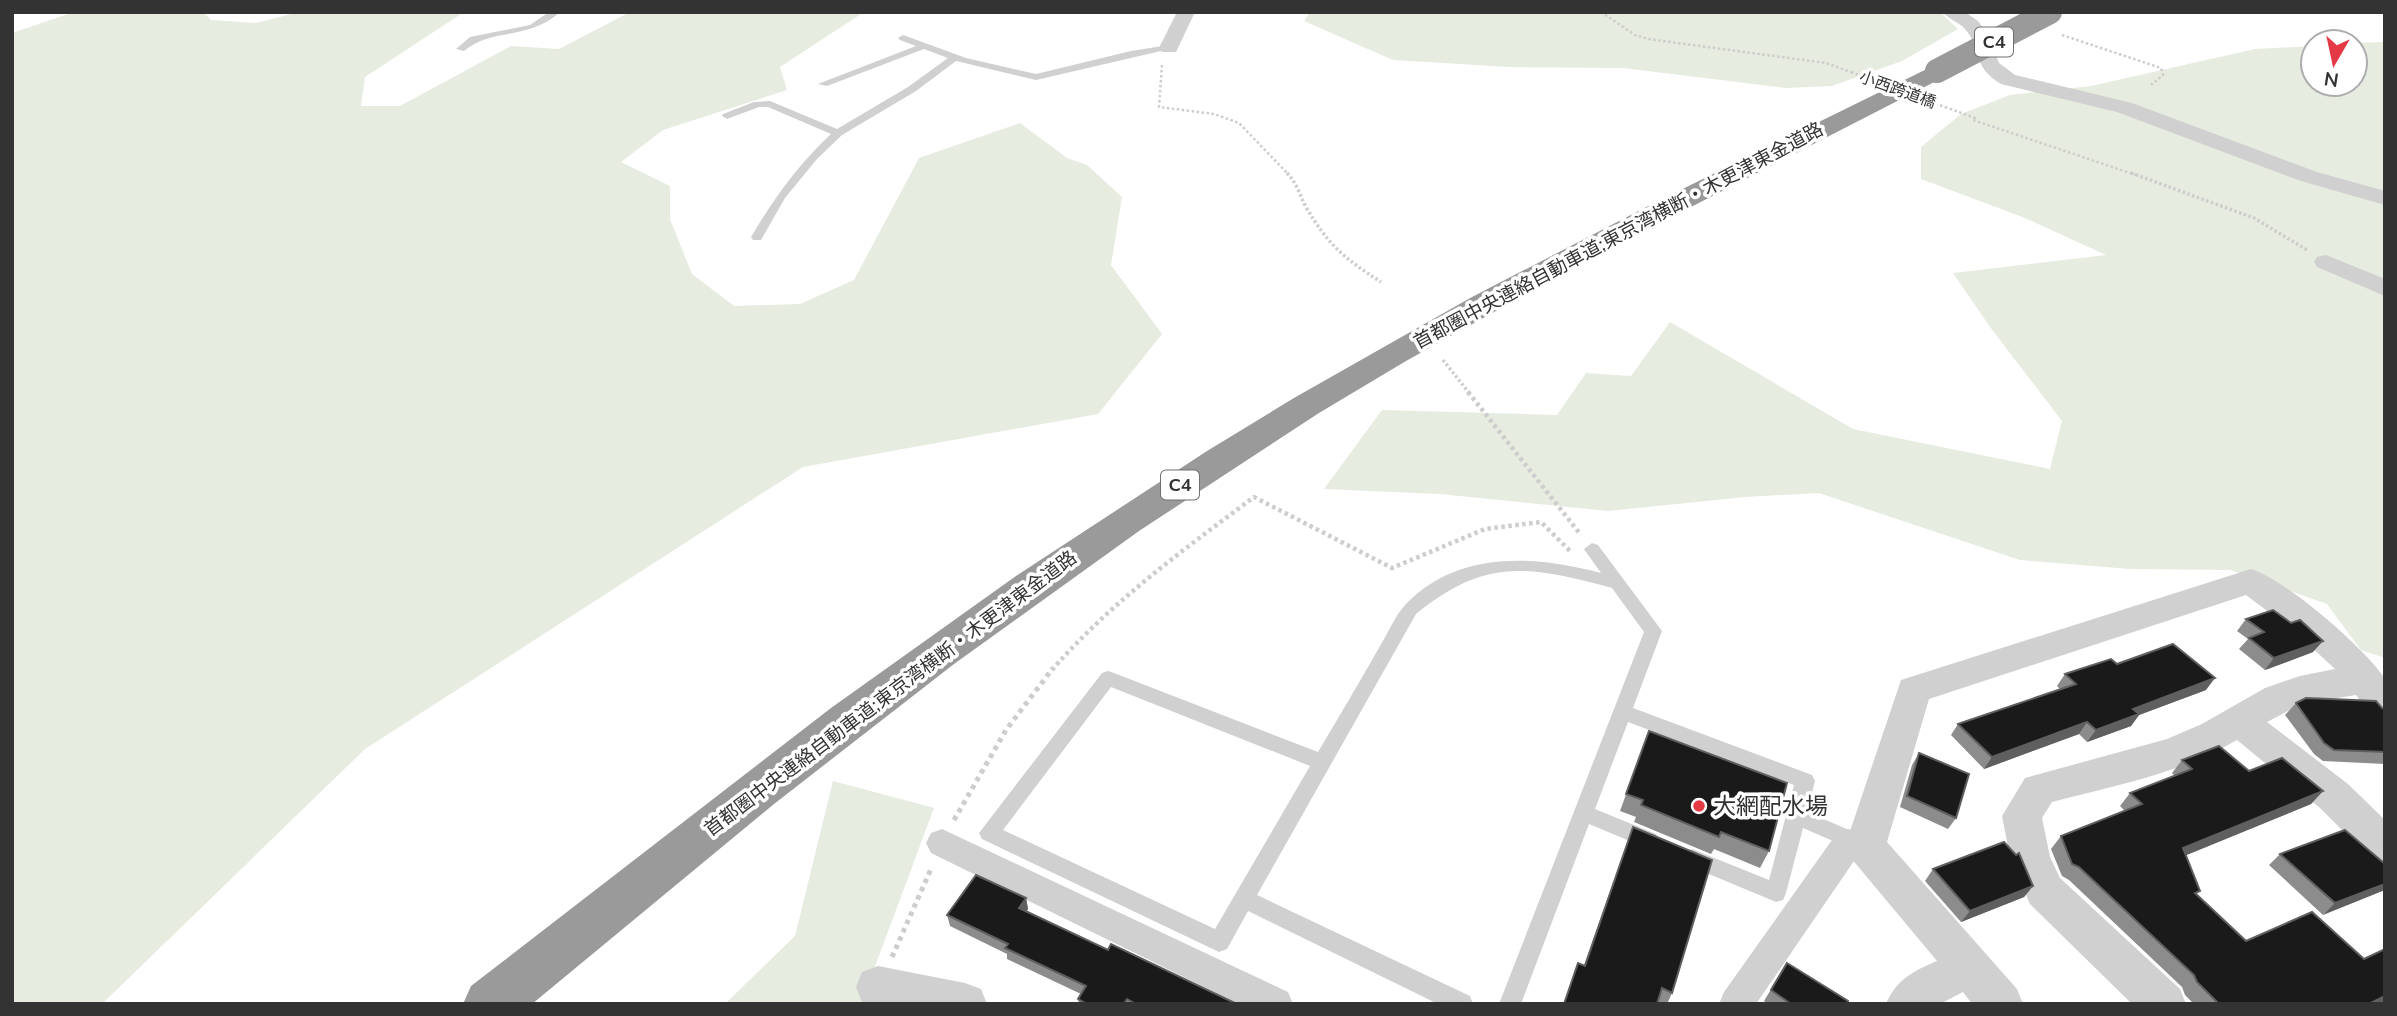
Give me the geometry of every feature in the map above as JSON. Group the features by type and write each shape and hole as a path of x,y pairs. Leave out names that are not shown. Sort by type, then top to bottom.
{"highway":[{"name":"首都圏中央連絡自動車道;東京湾横断・木更津東金道路","path":"490,1004 677,852 890,688 1059,566 1221,458 1409,344 1585,249 1941,89 2050,22"}],"street":[{"path":"1169,48 1186,12"},
{"path":"1952,12 1973,26 1991,66 2000,75 2158,117 2319,181 2385,198"},
{"path":"2326,262 2385,288"},
{"path":"1865,846 1914,690 2250,581 2323,634 2374,684"},
{"path":"2164,1004 2045,891 2030,857 2022,816 2039,789 2192,746 2219,734 2238,720 2280,697 2309,687 2374,684"},
{"path":"2238,720 2334,796 2385,847"},
{"path":"942,843 1276,1004"},
{"path":"1736,1004 1847,843 1865,846 2000,1004"},
{"path":"1908,1004 1924,988 1969,968"},
{"path":"878,987 965,1004"}],"lane":[{"path":"461,49 473,39 533,27 556,12"},
{"path":"903,38 955,57 1035,77 1131,54 1169,48"},
{"path":"823,83 923,46"},
{"path":"757,237 780,197 813,157 838,133 912,89 955,57"},
{"path":"727,116 758,104 770,104 838,133"},
{"path":"1510,1004 1653,631 1592,549"},
{"path":"1322,762 1108,678 989,833 1219,942 1410,610 1431,590 1459,574 1493,566 1530,564 1617,583"},
{"path":"1583,813 1776,893 1805,781 1622,712"},
{"path":"1797,817 1865,846"},
{"path":"1244,900 1462,1004"}],"path":[{"name":"小西跨道橋","path":"1601,12 1635,35 1648,39 1826,63 1850,72 1941,89 1975,118 1973,120 2093,159 2254,218 2326,262"},
{"path":"2050,22 2161,68 2163,75 2151,85"},
{"path":"1169,48 1160,71 1159,107 1214,114 1239,123 1294,180 1305,205 1321,230 1345,258 1381,282"},
{"path":"878,987 942,843 973,781 1014,717 1070,648 1169,560 1254,497 1392,568 1485,530 1541,522 1573,553 1592,549 1443,360"}],"shaded area":[{"path":"74,12 203,12 211,20 256,23 299,12 464,12 365,77 361,106 400,106 511,46 559,49 630,12 864,12 780,67 787,90 663,130 621,162 670,186 670,219 692,274 734,306 800,304 854,280 919,158 1020,123 1067,158 1087,165 1122,197 1111,265 1162,334 1098,414 803,467 365,749 102,1004 12,1004 12,33"},
{"path":"1310,12 1940,12 1958,29 1902,61 1832,86 1786,88 1623,68 1509,67 1393,60 1304,21"},
{"path":"2385,42 2385,658 2361,650 2327,604 2231,570 2130,569 2020,560 1819,493 1745,497 1608,511 1440,494 1324,489 1382,410 1557,415 1586,373 1631,376 1670,322 1853,429 2050,469 2062,421 1990,327 1953,273 2106,255 2025,218 1921,179 1921,147 1961,114 2010,95 2091,86 2255,49 2299,47 2299,98 2369,98 2369,43"},
{"path":"833,781 934,808 861,1004 725,1004 795,936"}],"building":[{"path":"2273,610 2291,623 2300,620 2323,641 2274,658 2249,638 2264,632 2246,619"},
{"path":"2173,644 2215,678 2133,709 2139,714 2096,730 2087,722 1992,757 1958,724 2076,684 2065,674 2111,659 2117,664"},
{"path":"2306,698 2376,701 2385,709 2385,752 2334,750 2324,743 2296,703"},
{"name":"大網配水場","path":"1649,731 1787,783 1769,851 1721,832 1719,837 1641,805 1643,800 1626,794"},
{"path":"2219,746 2249,771 2282,758 2323,791 2183,848 2200,891 2195,893 2246,941 2312,912 2364,959 2385,949 2385,996 2369,1004 2219,1004 2197,982 2194,975 2079,867 2072,864 2061,836 2142,804 2130,793 2192,769 2182,760"},
{"path":"1919,753 1969,774 1956,818 1907,796"},
{"path":"1633,827 1712,860 1672,993 1662,988 1657,1004 1564,1004 1578,963 1585,966"},
{"path":"2345,830 2385,864 2385,884 2335,903 2280,854"},
{"path":"2004,842 2016,855 2019,853 2033,886 1970,911 1933,869"},
{"path":"976,875 1026,898 1019,908 1108,950 1111,944 1237,1004 1136,1004 1127,999 1124,1004 1087,1004 1078,999 1086,986 1005,948 1008,944 947,915"},
{"path":"1787,963 1848,1001 1847,1004 1791,1004 1771,990"}],"place":[{"name":"大網配水場","path":"1699,806"}]}
